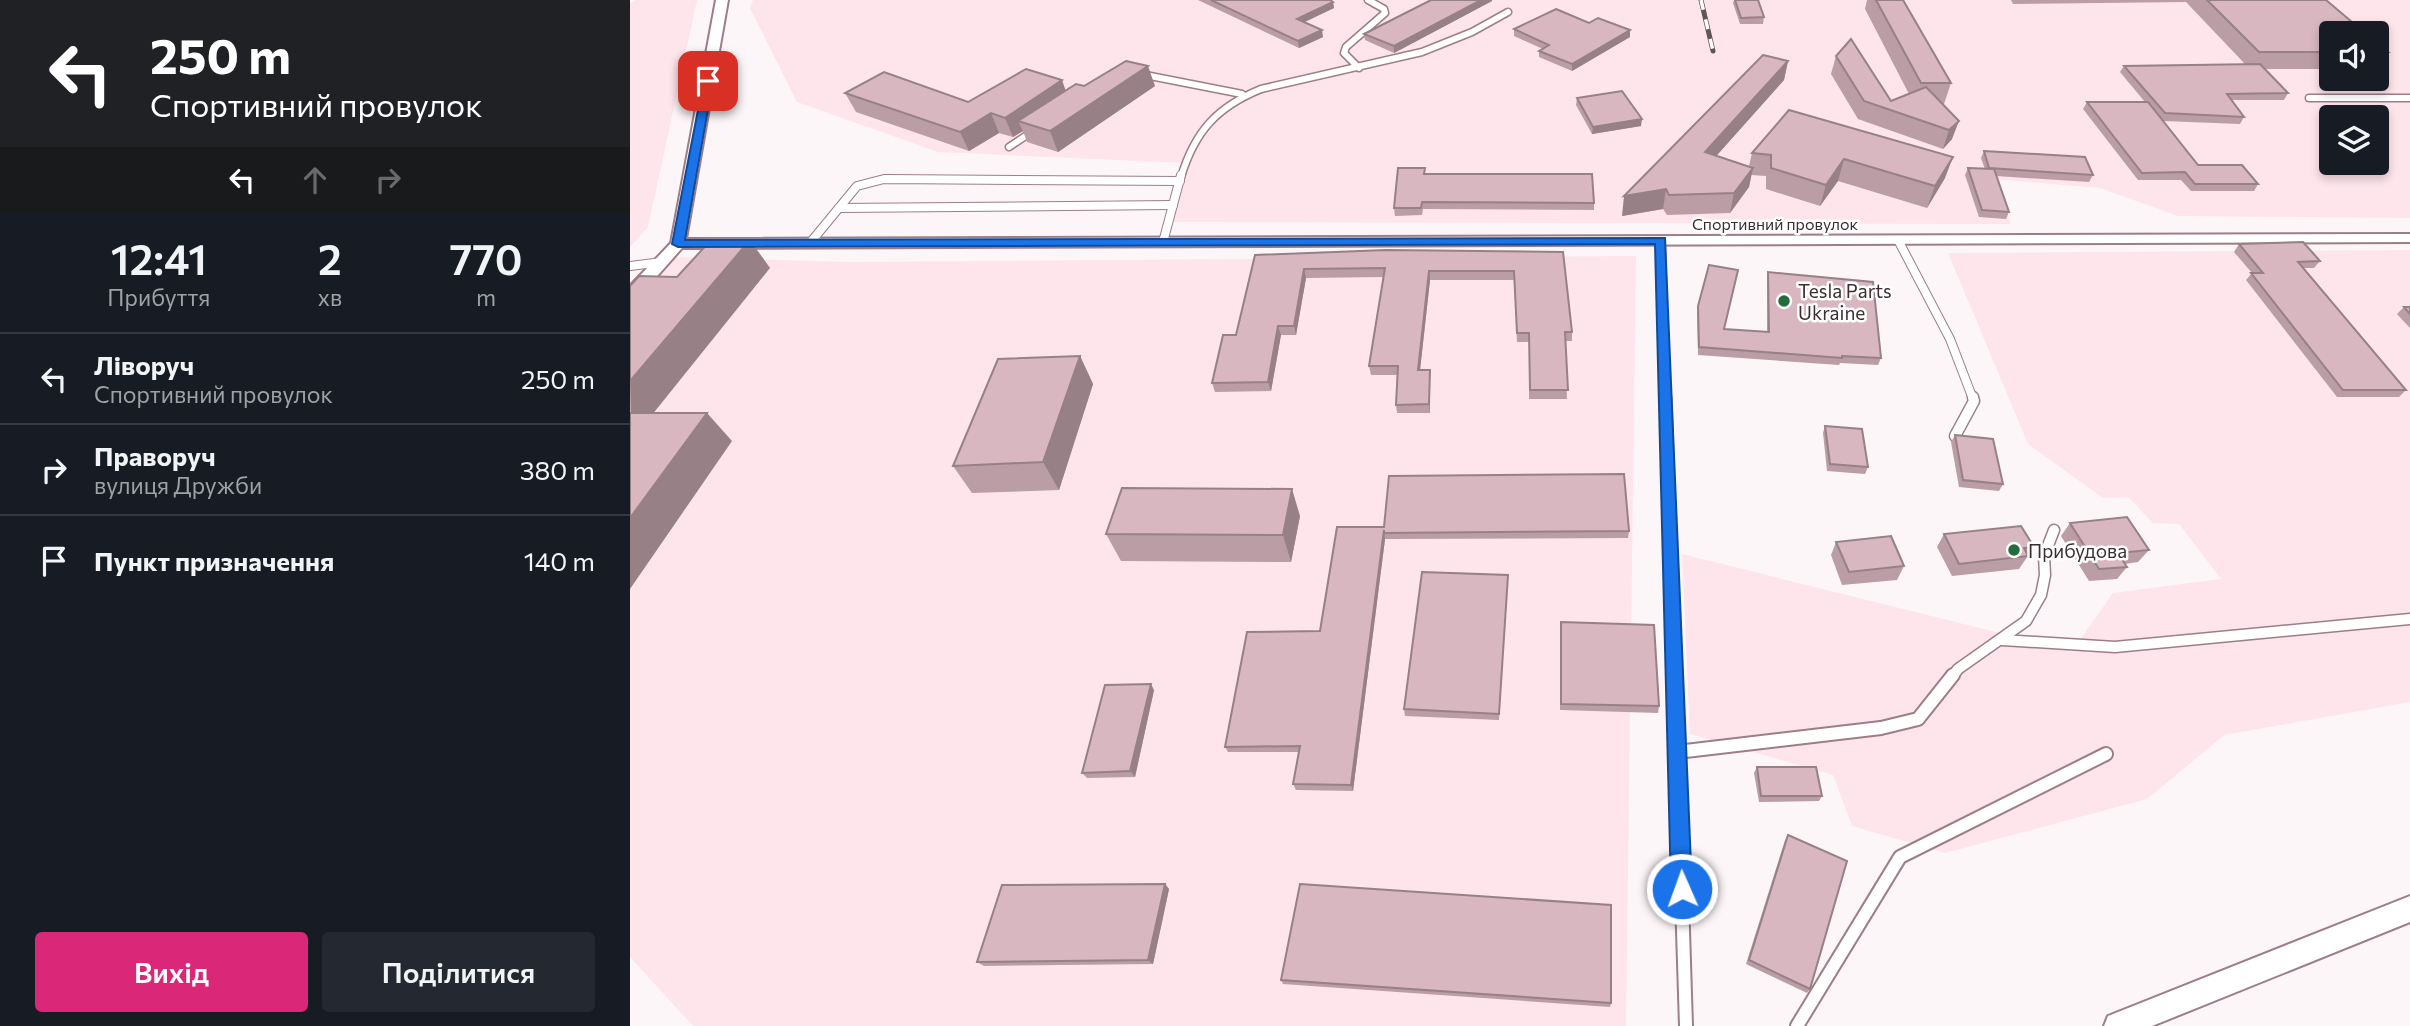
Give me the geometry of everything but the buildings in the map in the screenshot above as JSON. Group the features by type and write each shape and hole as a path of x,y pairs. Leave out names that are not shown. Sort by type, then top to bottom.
{"street":[{"path":"630,296 678,244 722,0"},
{"name":"Спортивний провулок","path":"678,244 2410,238"},
{"path":"2118,1026 2410,909"}],"lane":[{"path":"1359,68 1344,53 1346,47 1385,13 1384,9 1368,0"},
{"path":"1163,242 1189,151 1199,132 1229,102 1242,94 1359,68 1450,42 1508,12"},
{"path":"1137,74 1242,94"},
{"path":"2309,98 2410,98"},
{"path":"1009,147 1044,124"},
{"path":"810,243 857,186 884,179 1180,181"},
{"path":"839,208 1173,205"},
{"path":"1898,240 1962,362 1974,401 1955,436"},
{"path":"1661,241 1686,1026"},
{"path":"630,266 662,261"},
{"path":"1677,752 1881,728 1918,719 1958,670 2026,621 2041,595 2044,556 2054,530"},
{"path":"2002,640 2116,647 2410,620"},
{"path":"1797,1026 1900,857 2106,754"}],"shaded area":[{"path":"636,0 697,0 648,227 630,247 630,3"},
{"path":"753,0 2410,0 2410,218 2178,216 2100,188 1994,179 2011,224 1172,222 1187,163 938,152 797,102 750,8"},
{"path":"2410,250 2410,702 2224,735 2147,799 1945,853 1852,826 1833,775 1690,734 1682,554 2072,651 2113,593 2221,579 2179,524 2153,523 2128,497 2103,498 2028,444 1948,253"},
{"path":"1636,256 1626,1026 693,1026 630,957 630,304 671,257 851,262"}],"railway":[{"path":"1701,0 1713,51"}],"place":[{"name":"Tesla Parts Ukraine","path":"1784,301"},
{"name":"Прибудова","path":"2014,550"}],"route":[{"path":"708,81 678,244 1661,241 1682,889"}]}
